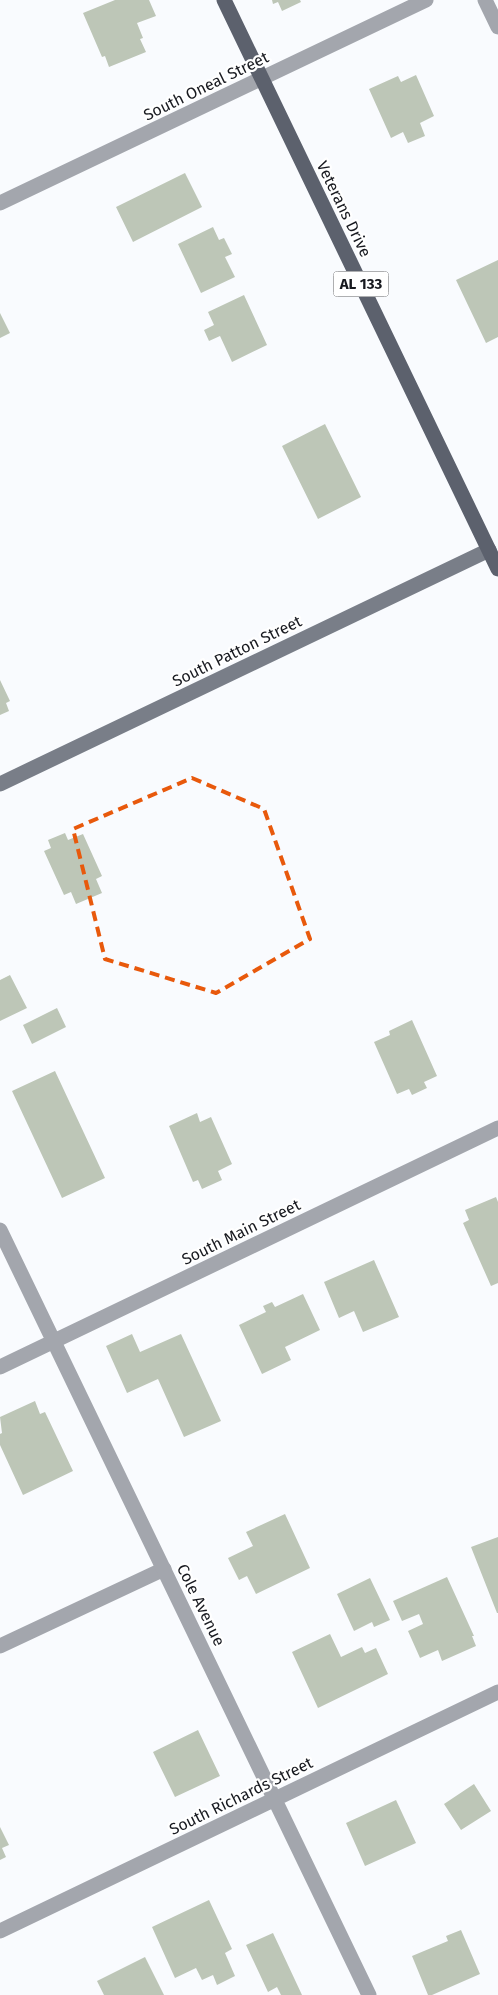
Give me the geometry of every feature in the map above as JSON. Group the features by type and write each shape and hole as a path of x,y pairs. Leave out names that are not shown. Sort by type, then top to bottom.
{"main road":[{"name":"Veterans Drive","path":"224,0 493,548 498,569"}],"street":[{"name":"South Oneal Street","path":"0,203 426,0"},
{"path":"485,0 498,27"},
{"name":"South Patton Street","path":"0,784 493,548"},
{"name":"South Main Street","path":"0,1367 498,1128"},
{"name":"Cole Avenue","path":"0,1230 369,1995"},
{"path":"0,1646 164,1569"},
{"name":"South Richards Street","path":"0,1931 498,1692"}],"highlighted area":[{"path":"192,778 264,809 310,939 216,993 105,959 73,829"}],"building":[{"path":"115,0 149,0 156,16 137,23 143,38 140,39 146,52 109,67 105,56 102,57 83,13"},
{"path":"272,0 300,0 301,2 282,11 278,2 273,4"},
{"path":"416,75 434,116 420,123 425,136 408,143 403,132 391,138 369,89 398,76 401,82"},
{"path":"185,173 202,207 133,242 116,207"},
{"path":"213,227 219,240 224,238 232,254 225,257 235,277 201,293 178,244"},
{"path":"498,260 498,337 486,343 456,280"},
{"path":"244,295 267,345 232,362 220,336 209,341 204,330 214,325 208,312"},
{"path":"0,313 10,333 0,338"},
{"path":"325,424 361,497 318,519 282,446"},
{"path":"0,680 10,701 6,703 9,711 0,715"},
{"path":"65,833 68,840 83,834 102,876 96,879 102,893 76,904 71,892 64,895 44,851 51,848 48,840"},
{"path":"10,975 27,1008 0,1021 0,980"},
{"path":"57,1008 66,1027 32,1044 23,1025"},
{"path":"412,1020 437,1076 424,1082 427,1088 412,1095 409,1089 397,1094 374,1042 390,1035 389,1031"},
{"path":"55,1071 105,1178 62,1198 12,1091"},
{"path":"197,1113 200,1122 211,1117 232,1164 218,1171 222,1180 202,1189 198,1180 193,1182 169,1126"},
{"path":"496,1197 498,1202 498,1283 491,1286 463,1223 469,1220 465,1210"},
{"path":"374,1260 399,1317 363,1332 354,1311 339,1318 324,1282"},
{"path":"303,1294 320,1330 285,1347 291,1360 262,1374 239,1325 266,1312 263,1306 272,1302 275,1307"},
{"path":"132,1334 140,1352 181,1334 221,1421 184,1437 158,1379 127,1393 106,1346"},
{"path":"35,1401 40,1414 45,1412 73,1471 23,1495 0,1445 0,1434 2,1433 0,1417"},
{"path":"285,1514 310,1568 256,1594 247,1576 239,1580 228,1558 253,1546 246,1532"},
{"path":"498,1537 498,1613 497,1613 471,1547"},
{"path":"447,1577 474,1636 472,1636 476,1646 442,1661 438,1650 420,1658 408,1631 423,1624 419,1614 402,1621 393,1601"},
{"path":"370,1578 390,1620 374,1627 372,1622 354,1631 337,1594"},
{"path":"330,1634 341,1657 362,1647 365,1653 376,1648 388,1674 318,1708 292,1652"},
{"path":"198,1730 220,1776 175,1797 153,1752"},
{"path":"474,1784 491,1811 461,1830 444,1804"},
{"path":"396,1800 416,1843 365,1866 346,1823"},
{"path":"0,1827 9,1845 2,1848 6,1857 0,1860"},
{"path":"209,1900 232,1949 225,1953 235,1976 217,1985 213,1975 202,1980 196,1968 175,1978 152,1927"},
{"path":"461,1930 480,1974 428,1995 412,1956 448,1941 446,1936"},
{"path":"273,1933 302,1995 281,1995 277,1987 268,1992 246,1945"},
{"path":"145,1957 164,1995 104,1995 97,1981"}]}
